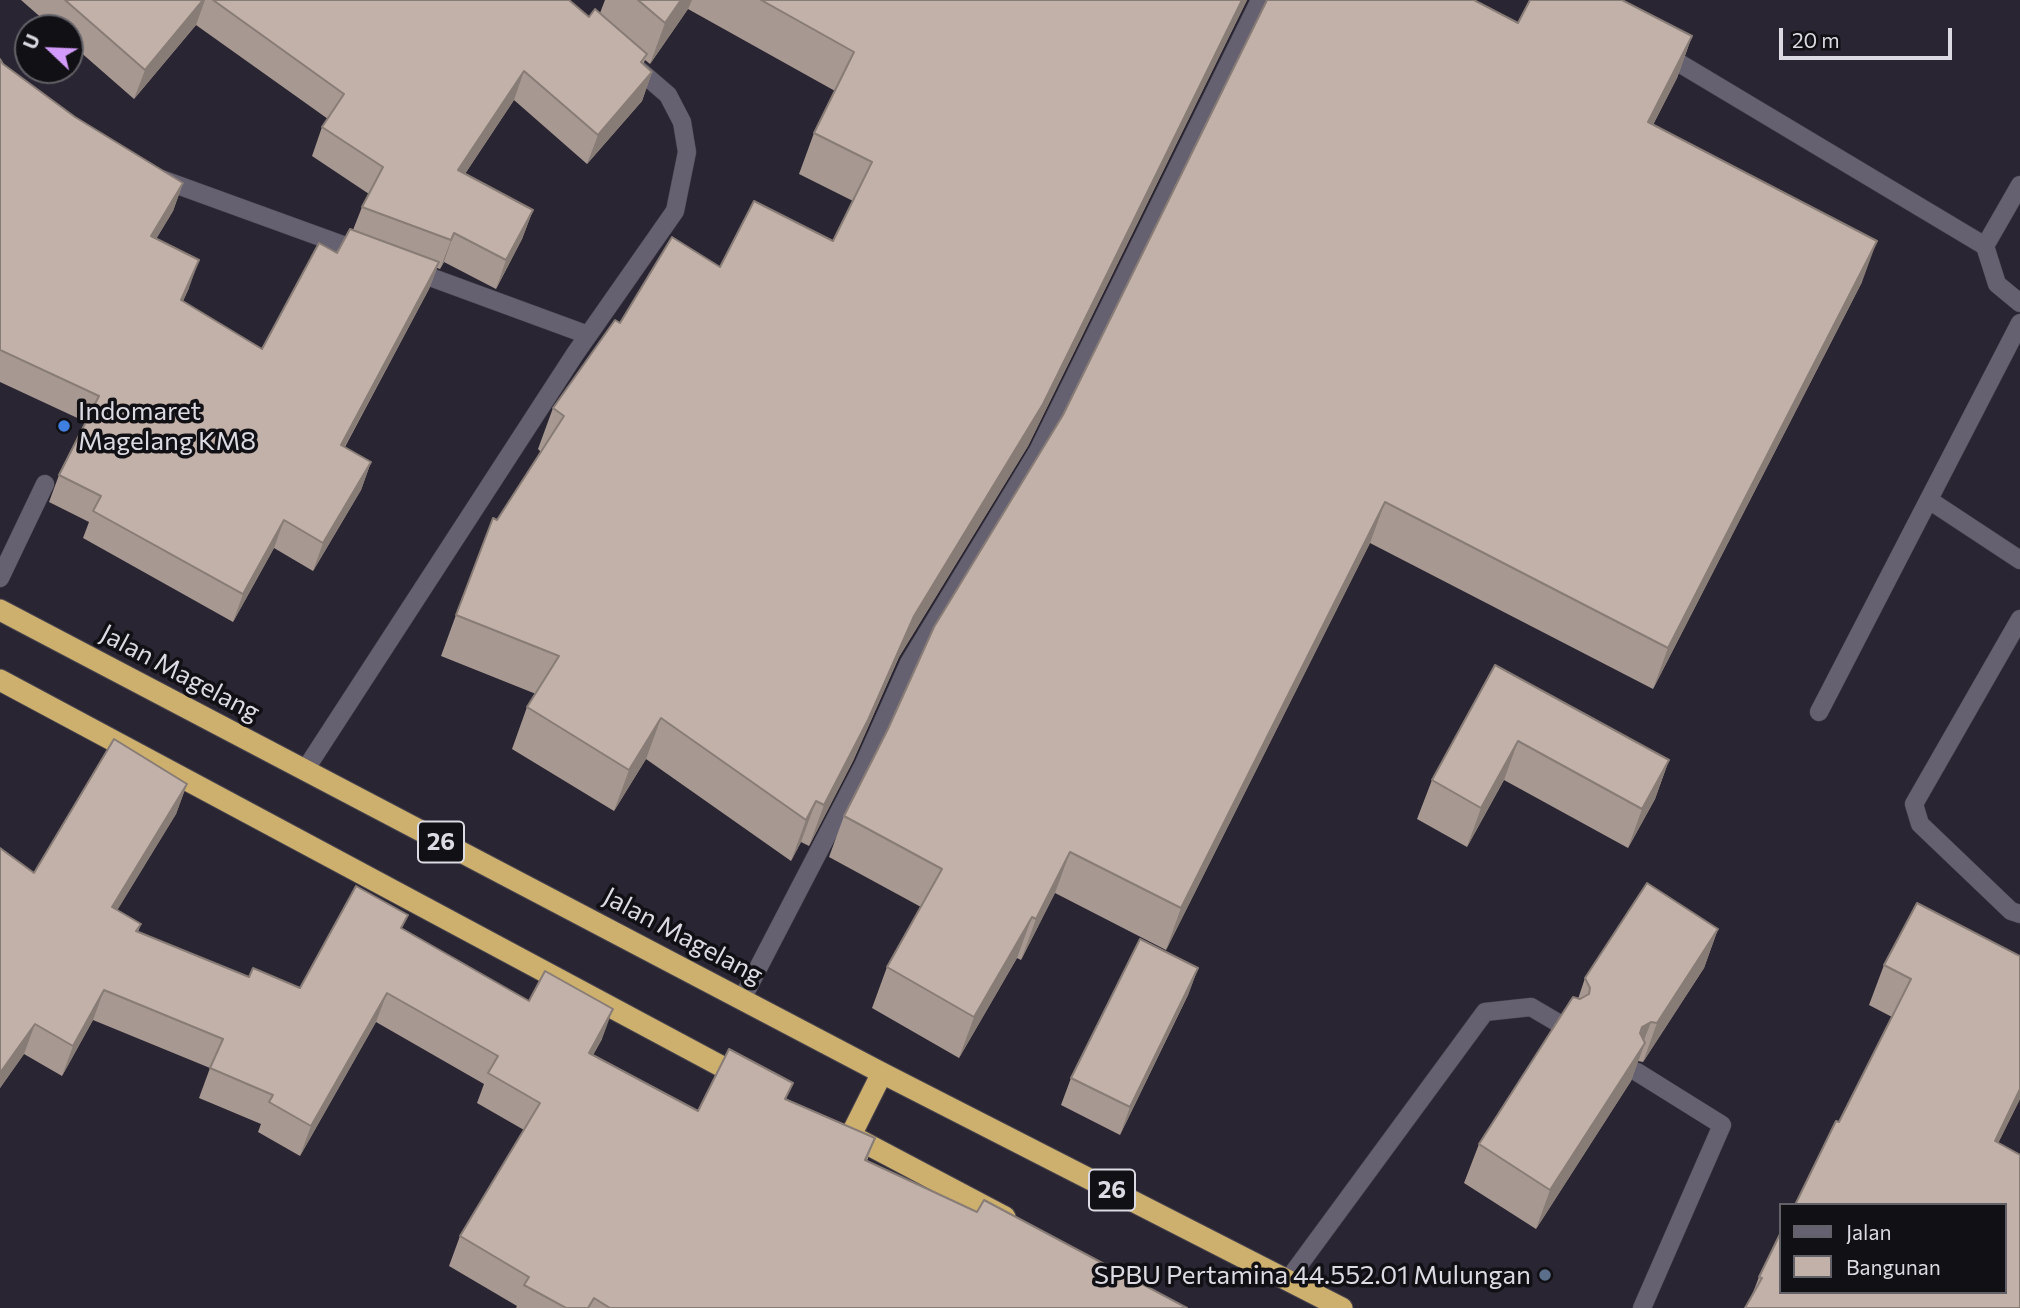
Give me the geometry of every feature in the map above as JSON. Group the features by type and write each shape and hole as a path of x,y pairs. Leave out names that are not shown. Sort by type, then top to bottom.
{"highway":[{"name":"Jalan Magelang","path":"0,610 883,1073 1342,1308"},
{"name":"26","path":"0,680 765,1089"},
{"path":"851,1135 883,1073"},
{"path":"826,1122 1019,1225"}],"street":[{"path":"742,999 863,766 909,663 1038,451 1260,0"},
{"path":"1645,42 1985,246 1997,284 2020,303"},
{"path":"305,770 588,335 675,211 687,152 682,122 668,95 616,51"},
{"path":"145,173 588,335"},
{"path":"1985,246 2020,185"},
{"path":"1819,712 2020,323"},
{"path":"0,578 45,484"},
{"path":"1929,500 2020,560"},
{"path":"2020,619 1914,804 1920,824 2011,911 2020,914"},
{"path":"1288,1280 1485,1012 1531,1007 1565,1027"},
{"path":"1637,1072 1722,1125 1642,1308"}],"building":[{"path":"65,0 203,0 145,70"},
{"path":"213,0 569,0 589,17 595,9 647,54 641,62 652,72 598,135 524,71 458,170 533,210 506,260 454,233 451,240 362,207 383,167 322,127 344,94"},
{"path":"638,0 681,0 665,23"},
{"path":"761,0 1242,0 1043,404 914,616 868,720 824,805 816,801 806,820 661,718 629,770 527,707 559,656 456,615 493,518 497,520 564,416 553,408 615,320 620,323 672,237 720,267 754,201 833,241 872,162 814,133 854,52"},
{"path":"1267,0 1474,0 1518,23 1530,0 1622,0 1692,36 1648,122 1877,241 1668,648 1385,502 1181,908 1070,852 1036,919 1032,917 974,1017 887,967 942,869 844,816 888,729 934,627 1063,415"},
{"path":"0,59 14,72 14,84 30,84 75,117 183,183 151,236 199,260 181,300 262,349 319,243 337,253 350,229 439,262 341,445 371,462 323,543 284,520 243,594 93,511 101,496 59,475 99,396 0,350"},
{"path":"1495,665 1669,760 1642,809 1518,741 1481,808 1432,780"},
{"path":"114,739 187,784 112,907 141,924 136,931 249,977 253,968 300,988 356,886 408,915 401,928 529,1001 545,971 613,1009 589,1053 698,1111 729,1049 793,1083 785,1099 875,1138 865,1160 977,1212 984,1200 1187,1308 610,1308 594,1298 588,1308 566,1308 524,1285 529,1277 460,1236 540,1103 488,1073 498,1056 387,993 311,1126 269,1102 273,1095 210,1068 223,1039 104,990 73,1046 35,1024 0,1073 0,848 34,873"},
{"path":"1647,883 1718,929 1657,1023 1651,1022 1642,1027 1640,1033 1645,1043 1550,1190 1479,1144 1573,997 1580,999 1589,994 1590,988 1585,978"},
{"path":"1917,903 2020,956 2020,1089 1995,1141 2020,1155 2020,1308 1745,1308 1762,1278 1759,1277 1778,1238 1778,1294 2006,1294 2006,1203 1796,1203 1911,979 1884,965"},
{"path":"1140,939 1198,968 1130,1107 1071,1078"}],"place":[{"name":"Indomaret Magelang KM8","path":"64,426"},
{"name":"SPBU Pertamina 44.552.01 Mulungan","path":"1545,1275"}]}
